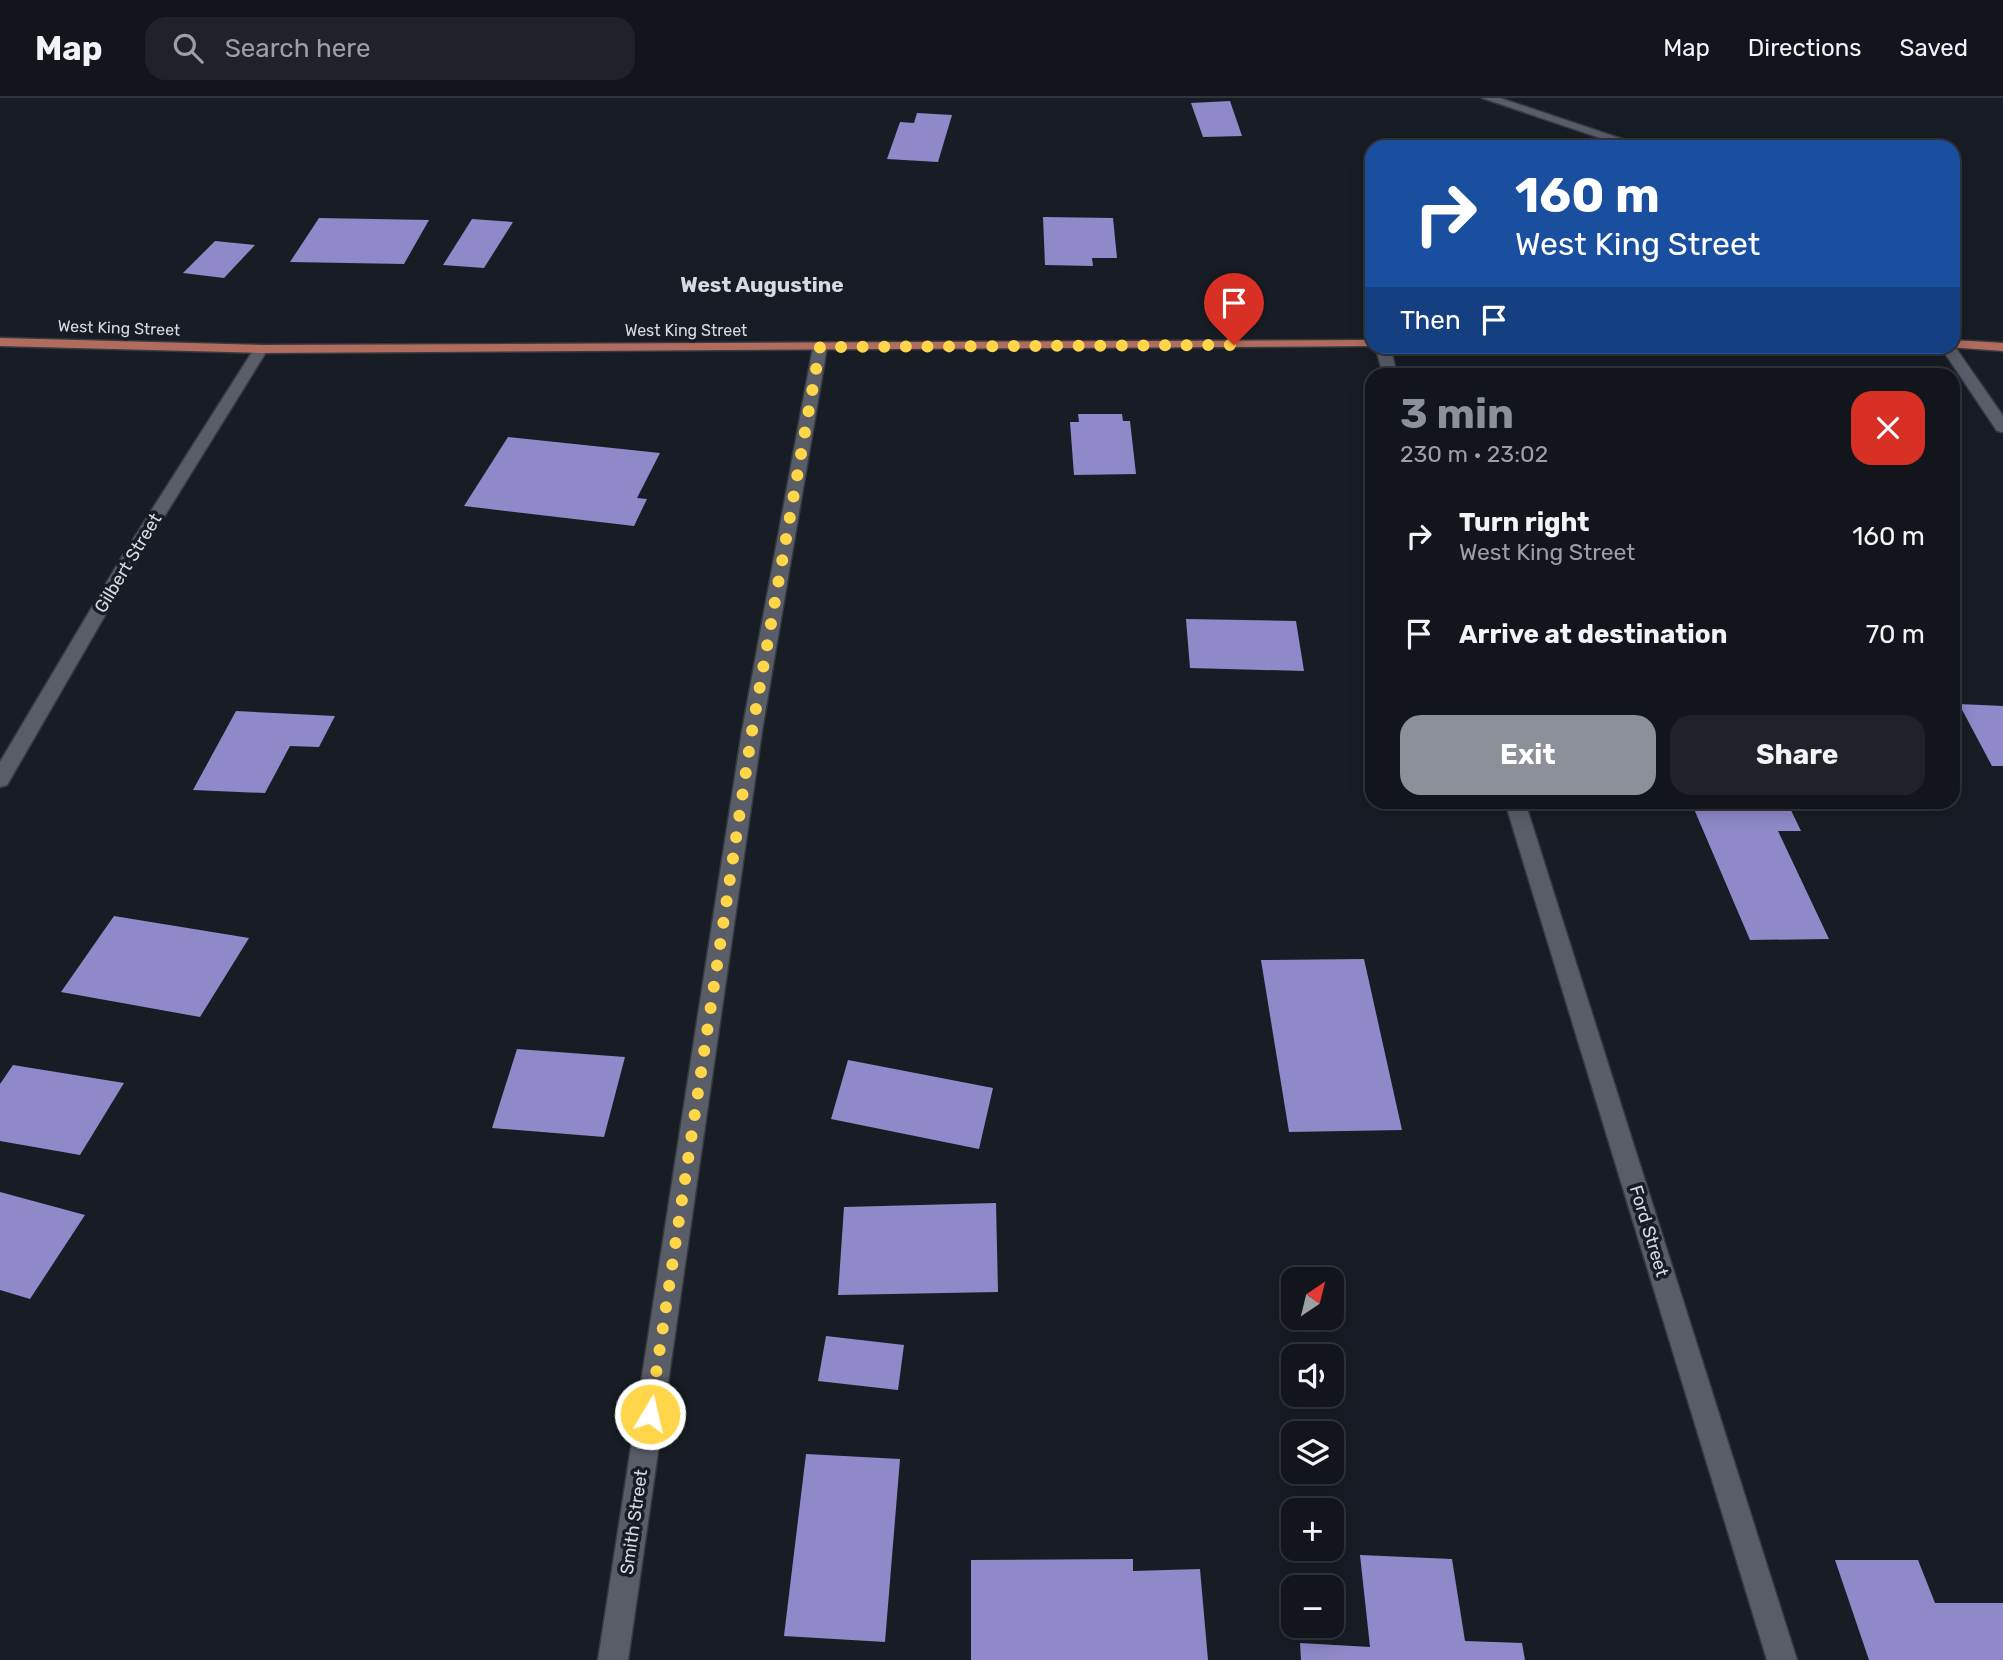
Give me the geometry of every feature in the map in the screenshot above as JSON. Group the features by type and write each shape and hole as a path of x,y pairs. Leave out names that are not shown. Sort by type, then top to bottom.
{"main road":[{"name":"West King Street","path":"0,342 261,349 1365,344"},
{"path":"1960,344 2003,347"}],"street":[{"path":"1488,98 1618,140"},
{"name":"Smith Street","path":"613,1660 752,731 820,347"},
{"name":"Gilbert Street","path":"0,779 126,564 261,349"},
{"path":"1953,354 2003,427"},
{"name":"Ford Street","path":"1517,809 1782,1660"}],"building":[{"path":"1230,101 1242,136 1203,137 1191,103"},
{"path":"917,113 952,115 938,162 887,159 900,122 914,123"},
{"path":"1043,217 1113,218 1117,258 1092,258 1093,266 1045,265"},
{"path":"319,218 429,220 404,264 290,262"},
{"path":"472,219 513,222 484,268 443,265"},
{"path":"215,241 255,245 224,278 183,273"},
{"path":"1078,414 1122,414 1123,421 1130,421 1136,474 1074,475 1070,422 1079,422"},
{"path":"508,437 660,453 637,498 647,499 634,526 464,506"},
{"path":"1186,619 1296,621 1304,671 1190,668"},
{"path":"1960,704 2003,706 2003,766 1992,766"},
{"path":"236,711 335,716 319,747 290,746 265,793 193,790"},
{"path":"1694,809 1790,809 1801,831 1778,831 1829,939 1750,940"},
{"path":"114,916 249,938 200,1017 61,992"},
{"path":"1364,959 1402,1130 1289,1132 1261,960"},
{"path":"517,1049 625,1057 604,1137 492,1128"},
{"path":"848,1060 993,1088 979,1149 831,1119"},
{"path":"13,1065 124,1083 80,1155 0,1141 0,1084"},
{"path":"0,1192 85,1215 30,1299 0,1290"},
{"path":"996,1203 998,1292 838,1295 844,1207"},
{"path":"826,1336 904,1345 898,1390 818,1381"},
{"path":"806,1454 900,1459 885,1642 784,1636"},
{"path":"1360,1555 1452,1559 1465,1641 1522,1643 1525,1660 1301,1660 1300,1643 1370,1647"},
{"path":"1133,1559 1133,1571 1200,1569 1208,1660 971,1660 971,1560"},
{"path":"1835,1560 1918,1560 1935,1603 2003,1603 2003,1660 1869,1660"}],"district":[{"name":"West Augustine","path":"762,284"}],"route":[{"path":"650,1414 752,731 820,347 1234,345"}]}
